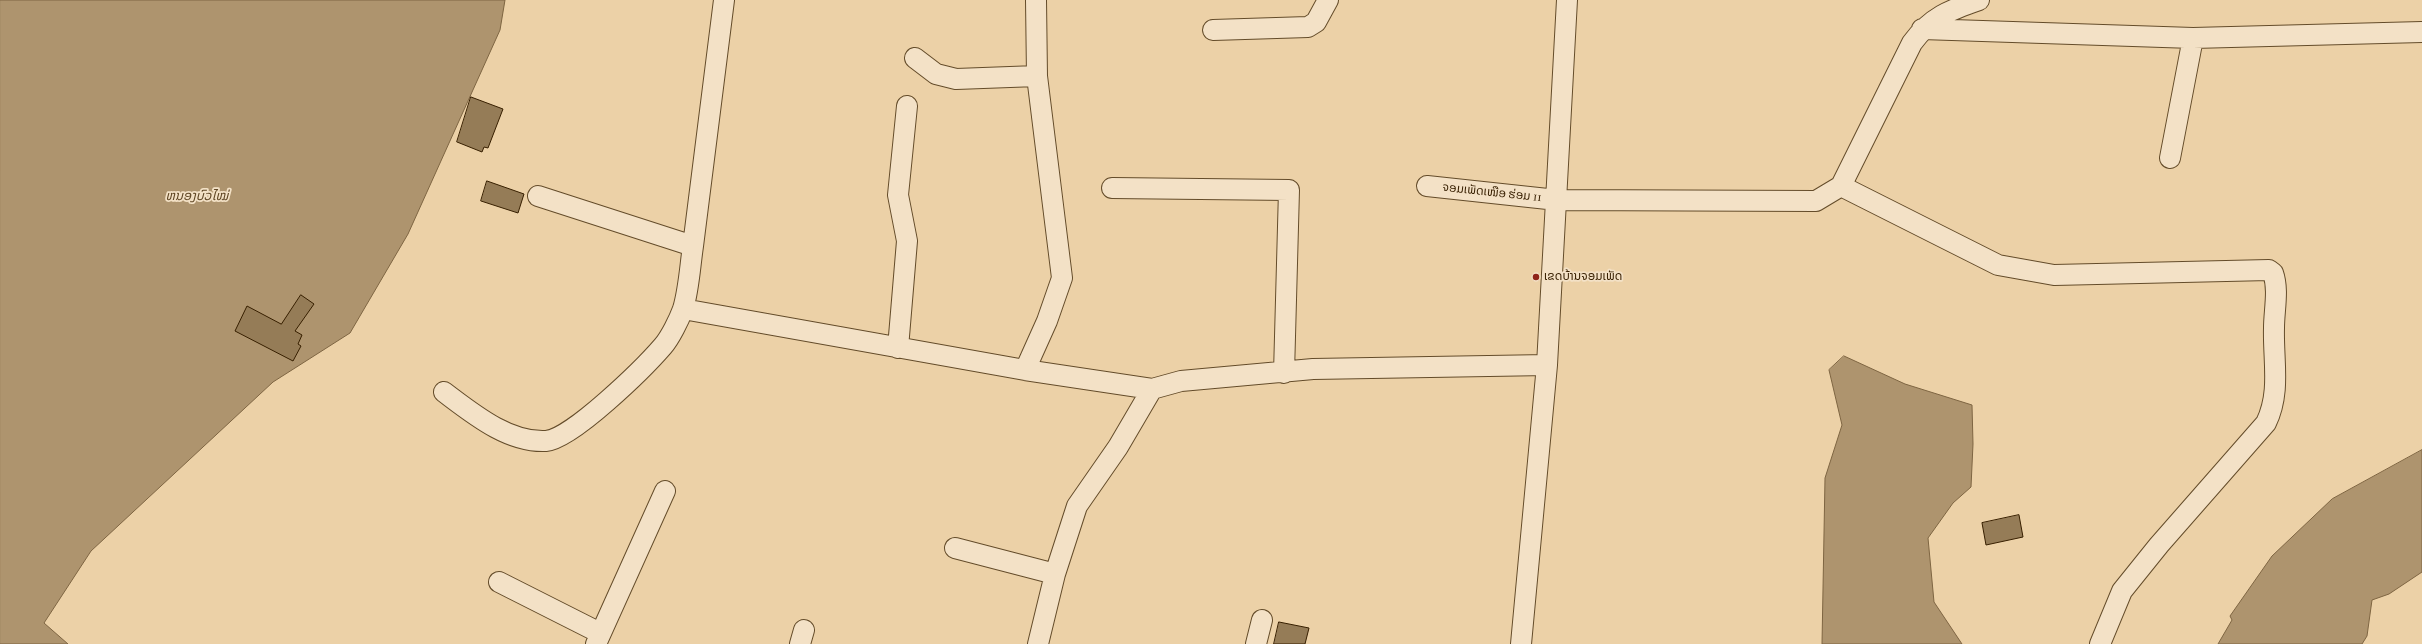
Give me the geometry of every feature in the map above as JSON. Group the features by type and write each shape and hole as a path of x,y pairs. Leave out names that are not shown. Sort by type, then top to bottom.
{"street":[{"path":"444,392 471,412 508,433 528,439 547,441 574,428 608,399 664,345 683,309 693,246 724,0"},
{"path":"1025,370 1047,321 1062,278 1037,76 1036,0"},
{"path":"1213,30 1308,27 1316,22 1328,0"},
{"path":"1521,644 1547,365 1567,0"},
{"path":"1979,0 1945,12 1922,29 1912,43 1841,186 1998,265 2054,275 2269,270 2273,273 2276,306 2274,328 2276,391 2273,408 2269,418 2159,545 2122,591 2100,644"},
{"path":"1922,29 2192,38 2422,32"},
{"path":"2170,158 2192,38"},
{"path":"915,58 936,74 956,79 1037,76"},
{"path":"898,348 907,241 898,195 907,106"},
{"name":"ຈອມເພັດເໜືອ ຮ່ອມ 11","path":"1427,186 1557,200 1816,201 1841,186"},
{"path":"1112,188 1289,190 1284,373"},
{"path":"538,196 693,246"},
{"path":"683,309 1025,370 1152,389 1181,381 1284,373 1313,369 1547,365"},
{"path":"1038,644 1055,574 1077,506 1118,447 1152,389"},
{"path":"499,582 598,639 665,491"},
{"path":"955,548 1055,574"},
{"path":"1256,644 1262,620"}],"water":[{"name":"ຫນອງບົວໄໝ່","path":"0,0 505,0 500,30 408,234 350,333 273,382 91,551 44,623 68,644 0,644"},
{"path":"1844,356 1905,384 1972,405 1973,444 1971,487 1953,503 1928,538 1934,602 1962,644 1822,644 1825,478 1842,425 1829,370"},
{"path":"2422,450 2422,572 2389,594 2372,600 2367,636 2362,644 2218,644 2232,620 2230,616 2272,556 2332,499"}],"building":[{"path":"471,97 503,109 488,148 484,147 482,152 457,142"},
{"path":"487,181 524,194 518,213 481,201"},
{"path":"301,295 314,304 295,331 302,335 298,344 301,346 293,361 235,331 247,306 281,324"},
{"path":"2019,515 2023,537 1986,545 1982,523"},
{"path":"1279,622 1309,628 1305,644 1274,644"}],"place":[{"name":"ເຂດບ້ານຈອມເພັດ","path":"1536,277"}]}
